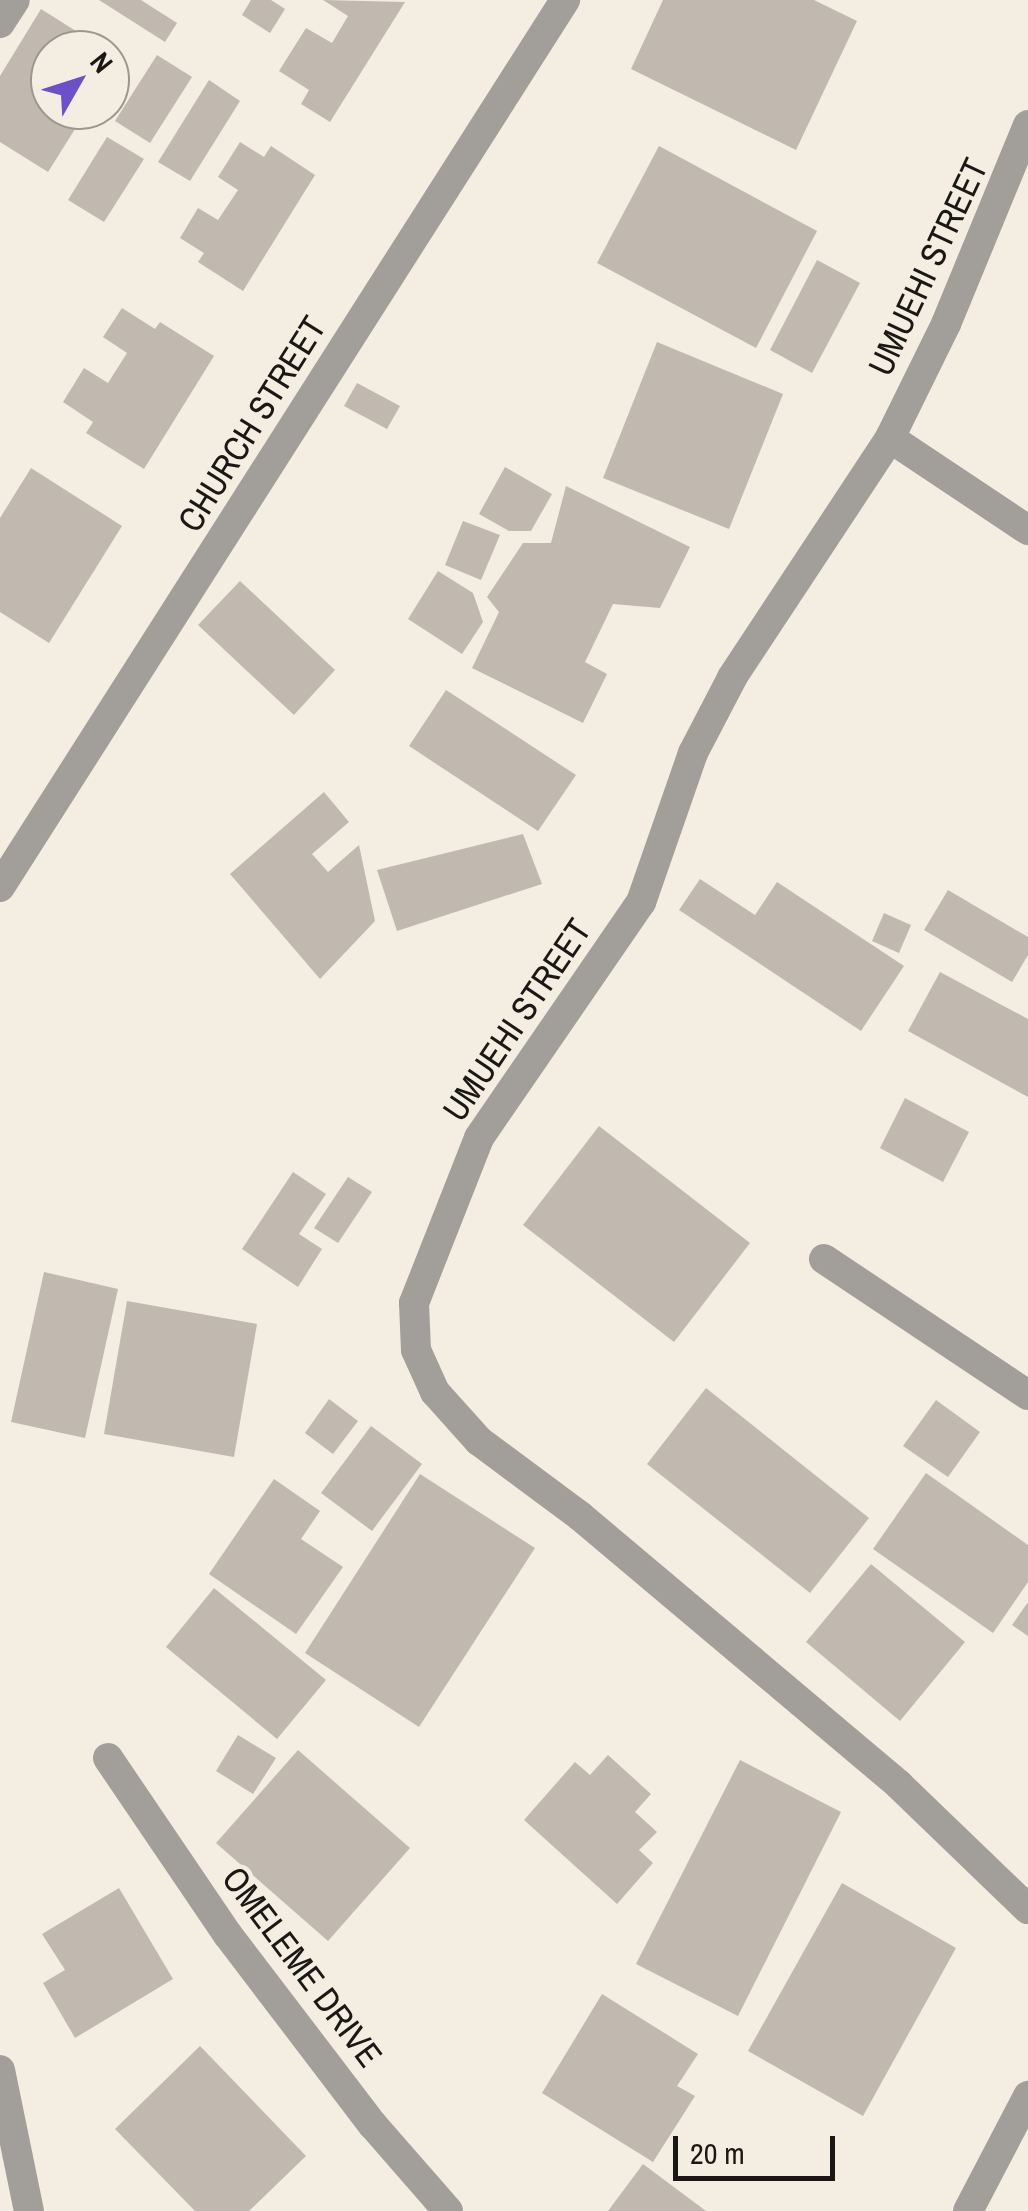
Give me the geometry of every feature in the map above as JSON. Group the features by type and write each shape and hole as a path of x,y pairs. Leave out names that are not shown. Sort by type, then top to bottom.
{"street":[{"path":"0,23 15,0"},
{"name":"CHURCH STREET","path":"0,888 565,0"},
{"name":"UMUEHI STREET","path":"1028,125 946,324 890,438 724,693 693,753 641,902 479,1138 414,1302 416,1350 435,1392 480,1441 580,1516 898,1785 1028,1910"},
{"path":"890,438 1028,530"},
{"path":"824,1259 1028,1395"},
{"name":"OMELEME DRIVE","path":"108,1758 240,1950 373,2125 448,2211"},
{"path":"0,2070 3,2115 28,2211"},
{"path":"968,2211 1028,2096"}],"building":[{"path":"99,0 141,0 177,23 165,42"},
{"path":"251,0 271,0 285,9 270,33 242,15"},
{"path":"323,0 405,2 330,122 301,104 309,90 279,71 306,28 332,43 348,16"},
{"path":"663,0 814,0 857,21 796,150 631,69"},
{"path":"41,9 74,30 30,30 30,130 74,130 48,172 0,142 0,76"},
{"path":"157,55 192,77 150,143 129,130 130,97"},
{"path":"209,80 240,101 190,181 158,162"},
{"path":"107,137 144,159 104,222 68,200"},
{"path":"240,142 264,157 271,146 315,175 243,291 198,262 204,253 180,238 198,208 218,220 238,190 218,177"},
{"path":"659,146 817,231 756,348 597,263"},
{"path":"817,260 860,283 812,373 770,350"},
{"path":"122,308 155,329 160,322 214,356 144,469 86,433 93,422 63,402 84,368 108,383 127,353 103,337"},
{"path":"657,342 783,394 729,529 603,478"},
{"path":"357,383 400,406 387,429 344,406"},
{"path":"505,467 552,494 531,531 509,531 479,514"},
{"path":"31,468 122,526 49,643 0,612 0,518"},
{"path":"566,486 690,547 660,608 613,604 585,662 607,674 583,723 472,668 499,612 487,597 523,543 551,543"},
{"path":"463,521 500,535 481,580 445,565"},
{"path":"438,571 473,593 483,622 462,654 408,619"},
{"path":"240,581 335,670 294,715 198,625"},
{"path":"446,690 576,775 538,831 409,746"},
{"path":"324,792 349,822 312,854 328,872 359,845 375,921 320,979 230,874"},
{"path":"523,834 542,884 397,931 377,870"},
{"path":"700,879 755,915 777,882 904,966 861,1031 679,910"},
{"path":"948,890 1028,937 1028,955 1012,982 924,930"},
{"path":"884,913 911,925 899,953 872,941"},
{"path":"940,972 1028,1019 1028,1097 908,1031"},
{"path":"905,1098 969,1132 943,1182 880,1148"},
{"path":"599,1126 750,1243 674,1342 523,1225"},
{"path":"293,1172 326,1194 299,1234 322,1249 298,1287 242,1249"},
{"path":"348,1177 372,1192 338,1243 314,1228"},
{"path":"44,1272 118,1289 85,1438 11,1422"},
{"path":"127,1301 257,1324 234,1457 104,1434"},
{"path":"706,1388 869,1518 810,1593 647,1464"},
{"path":"329,1399 358,1421 333,1454 305,1433"},
{"path":"936,1400 980,1432 948,1477 903,1446"},
{"path":"371,1426 422,1464 372,1531 321,1493"},
{"path":"926,1473 1028,1545 1028,1582 993,1633 873,1549"},
{"path":"420,1474 535,1548 419,1727 305,1653"},
{"path":"274,1479 320,1511 301,1539 343,1567 296,1634 209,1574"},
{"path":"871,1564 965,1642 900,1721 806,1642"},
{"path":"214,1588 326,1680 277,1739 166,1647"},
{"path":"1028,1602 1028,1636 1012,1625"},
{"path":"238,1735 276,1758 253,1794 216,1771"},
{"path":"298,1750 410,1848 328,1941 216,1843"},
{"path":"608,1755 651,1794 635,1812 657,1832 639,1850 653,1863 617,1904 524,1820 575,1762 590,1775"},
{"path":"740,1760 841,1812 738,2016 636,1964"},
{"path":"842,1883 956,1948 863,2116 748,2051"},
{"path":"119,1888 173,1979 75,2038 43,1983 65,1970 42,1934"},
{"path":"602,1994 698,2054 677,2086 695,2096 653,2162 542,2093"},
{"path":"200,2046 306,2156 249,2211 195,2211 115,2129"},
{"path":"643,2164 706,2211 608,2211"}]}
